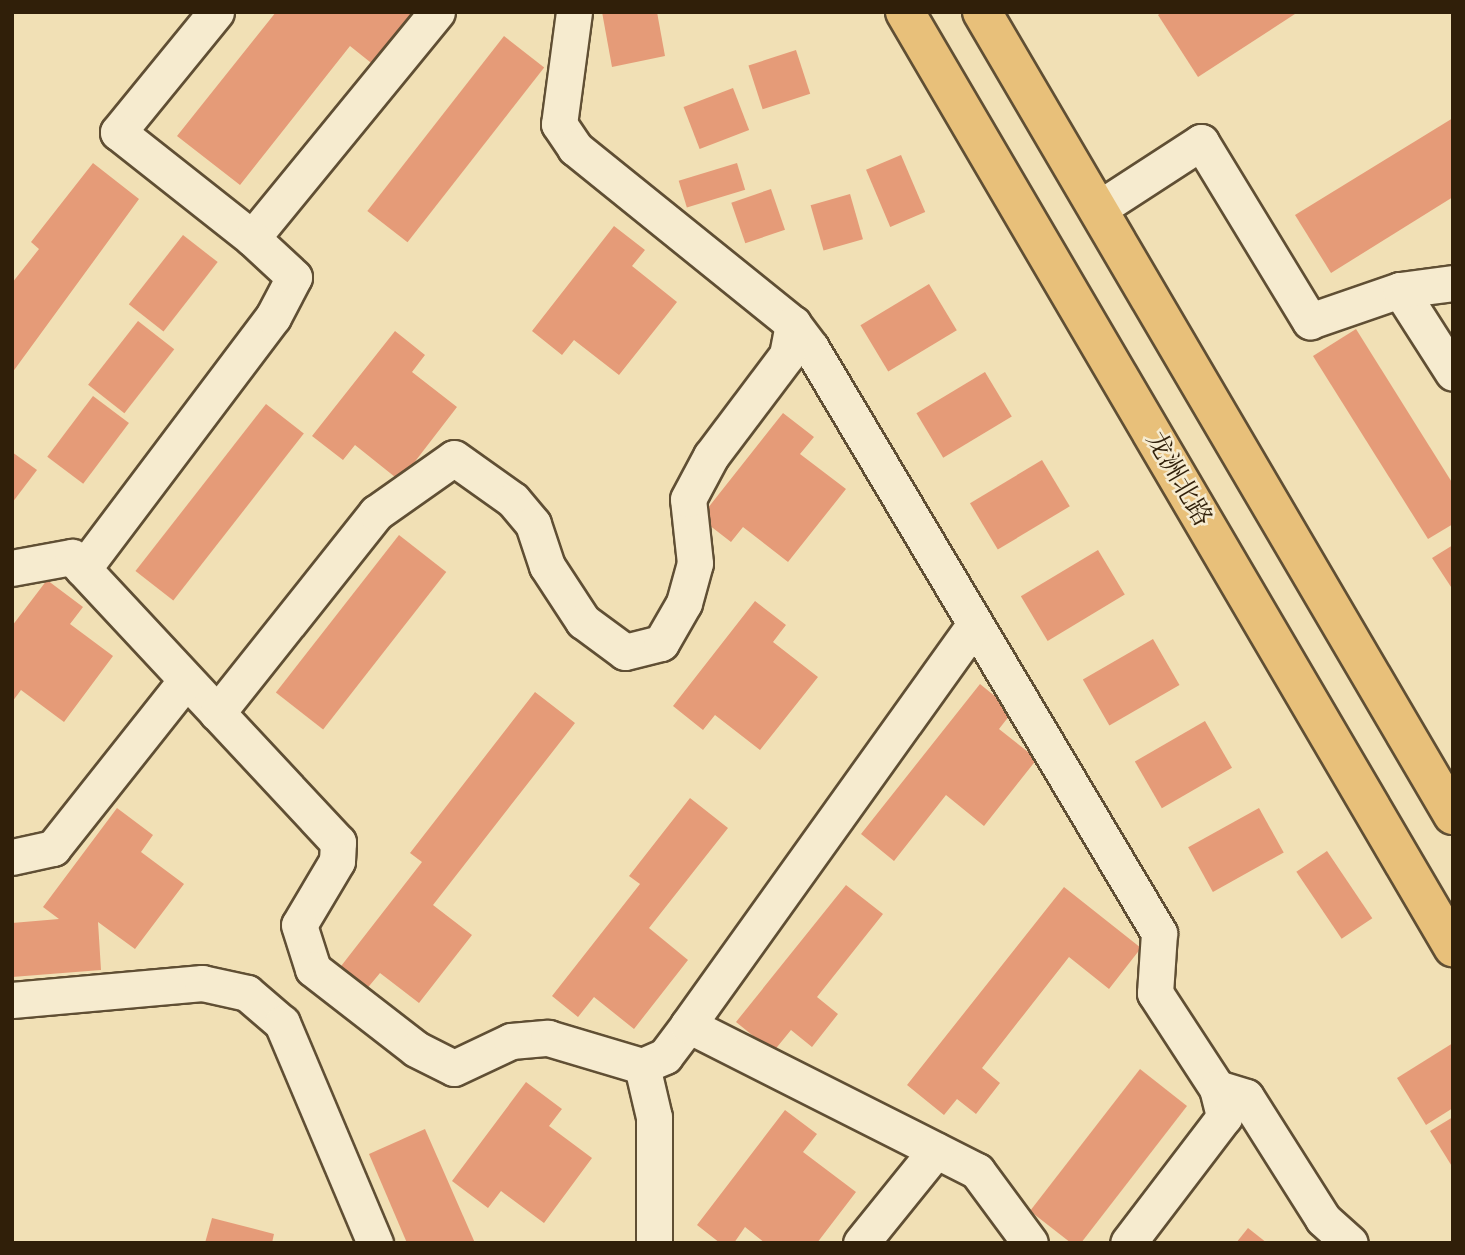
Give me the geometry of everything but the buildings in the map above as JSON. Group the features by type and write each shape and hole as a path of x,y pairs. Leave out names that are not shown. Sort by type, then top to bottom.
{"main road":[{"name":"龙洲北路","path":"905,12 1453,947"},
{"path":"982,12 1453,815"}],"street":[{"path":"83,569 272,317 294,277 252,238 118,132 216,12"},
{"path":"252,238 438,12"},
{"path":"574,12 559,124 575,148 793,324 1159,933 1155,993 1217,1088 1224,1116 1128,1243"},
{"path":"1098,209 1201,142 1310,321 1399,290 1453,284"},
{"path":"1399,290 1453,373"},
{"path":"217,713 376,513 454,458 513,500 533,524 547,566 583,621 625,652 660,643 684,603 695,564 688,499 711,456 787,355 793,324"},
{"path":"12,568 72,557 338,842 337,861 299,925 313,969 416,1049 454,1068 510,1041 548,1038 642,1066 665,1056 975,624"},
{"path":"12,857 53,848 186,680"},
{"path":"12,1000 202,983 247,993 282,1023 375,1243"},
{"path":"688,1026 977,1171 1030,1243"},
{"path":"642,1066 654,1117 654,1243"},
{"path":"1217,1088 1246,1097 1323,1219 1350,1243"},
{"path":"861,1243 936,1150"}]}
